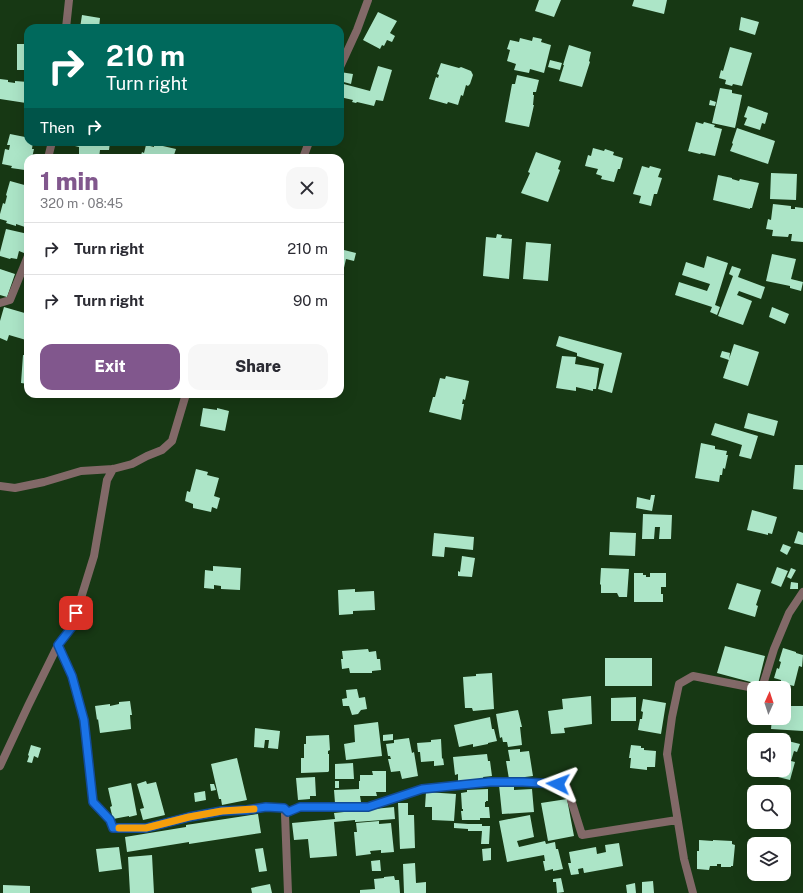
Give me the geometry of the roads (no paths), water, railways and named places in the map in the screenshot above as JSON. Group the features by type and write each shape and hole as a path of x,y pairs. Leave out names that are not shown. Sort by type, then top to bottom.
{"street":[{"path":"67,24 70,0"},
{"path":"344,58 357,30 368,0"},
{"path":"0,303 10,300 24,266"},
{"path":"0,486 15,488 44,482 81,471 113,469 132,464 162,450 172,441 185,398"},
{"path":"0,766 58,645 72,627 94,556 107,480 113,469"},
{"path":"764,681 774,649 789,613 803,592"},
{"path":"58,645 72,676 84,720 93,802 110,820 113,828 146,828 189,817 222,811 247,810 266,807 284,808 288,812"},
{"path":"693,893 684,859 667,754 672,717 679,684 693,676 747,687"},
{"path":"288,893 285,814 300,807 368,807 422,789 490,782 523,782 558,784 567,787 582,835 677,820"}]}
